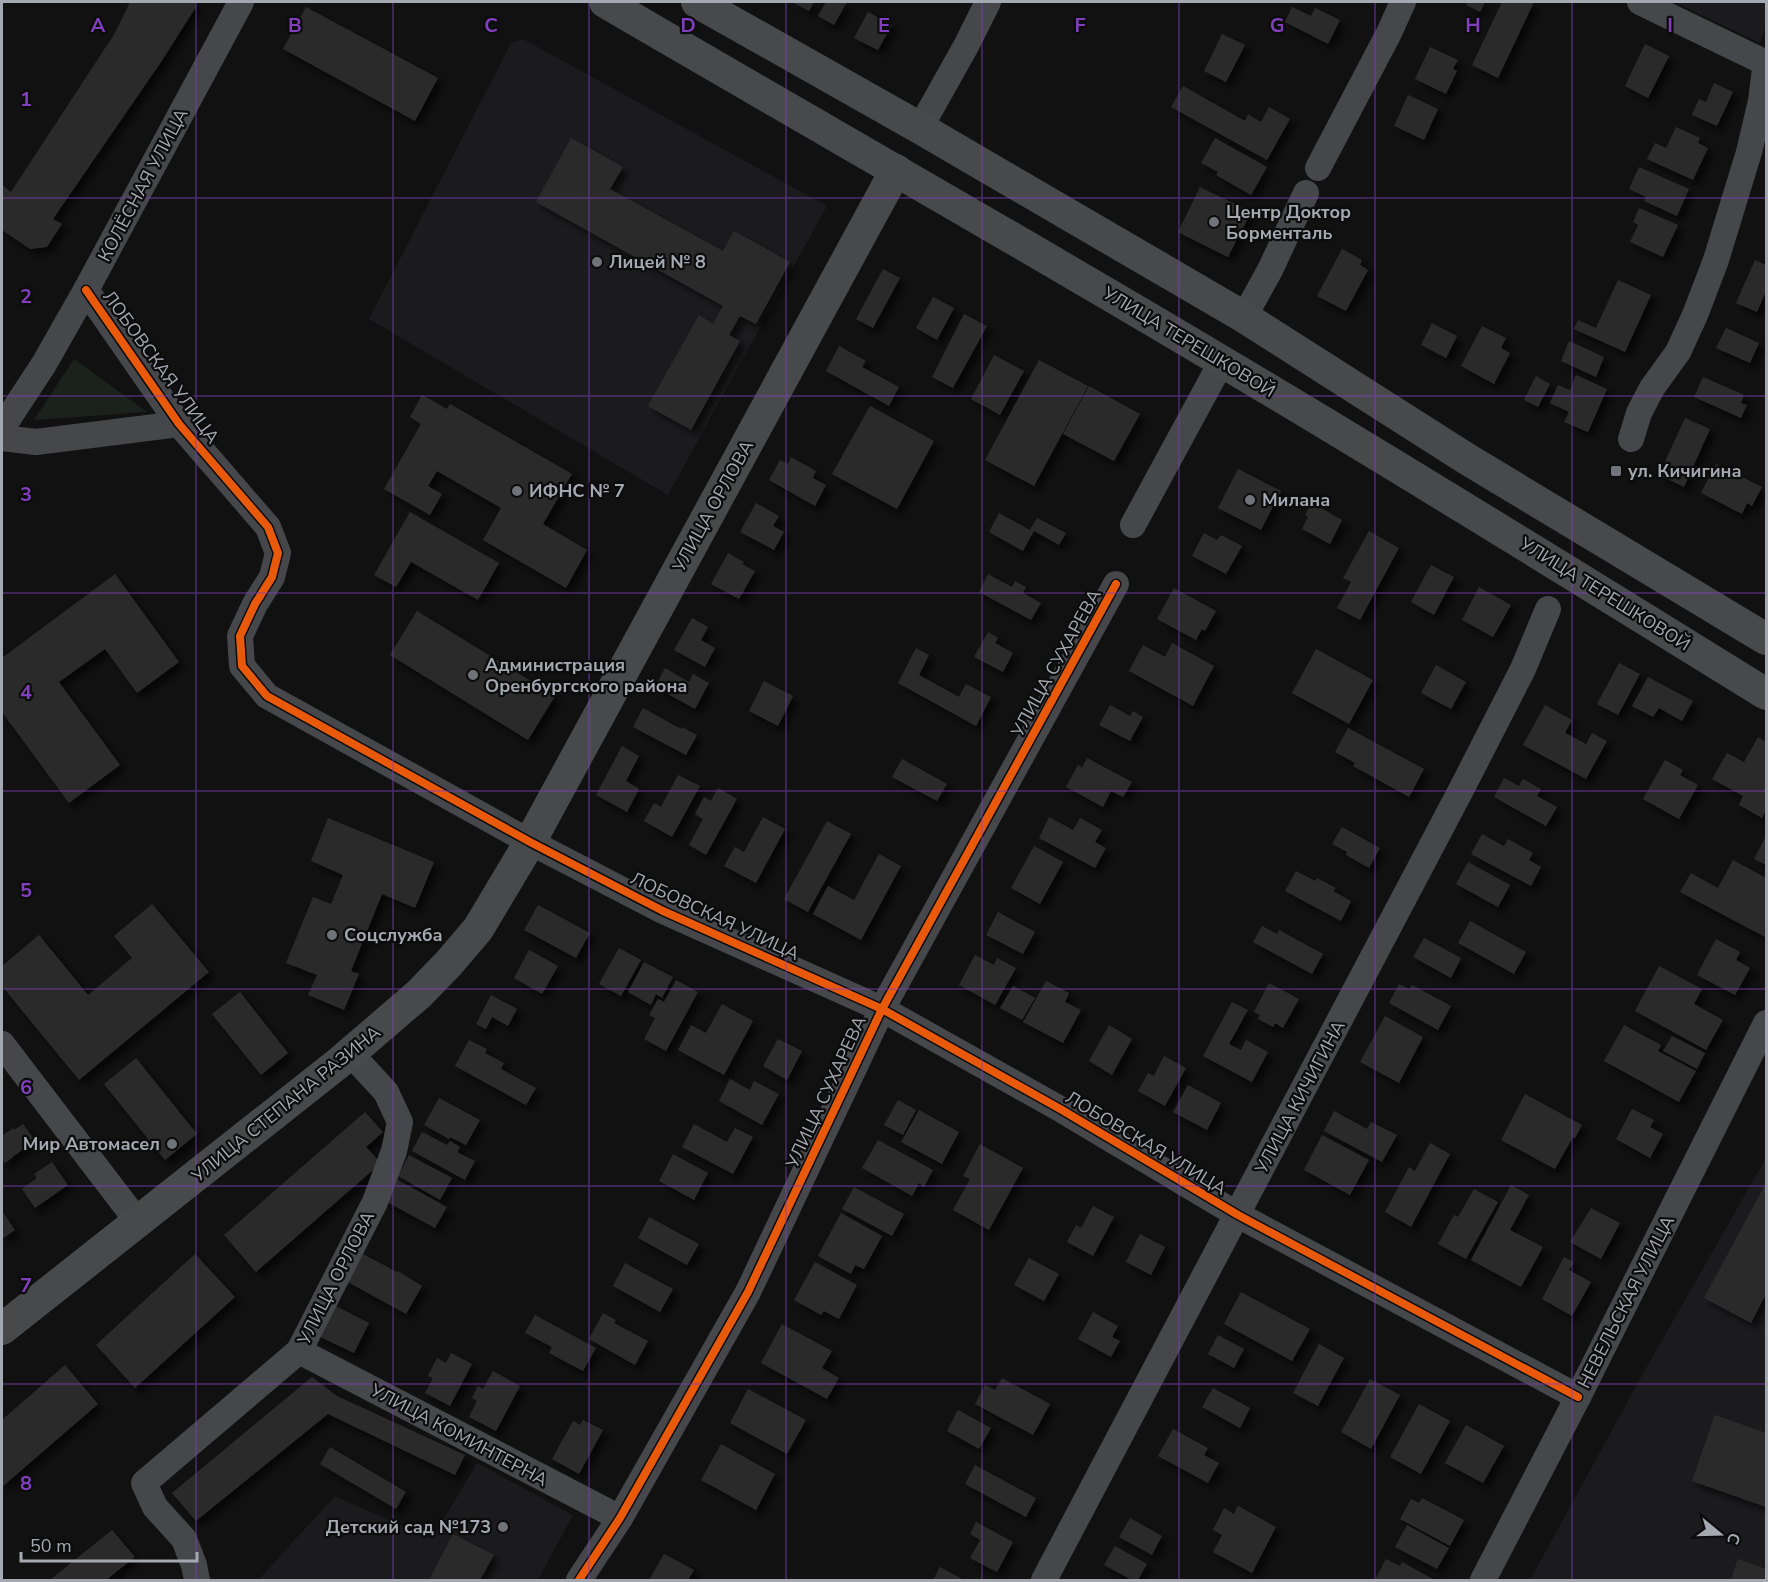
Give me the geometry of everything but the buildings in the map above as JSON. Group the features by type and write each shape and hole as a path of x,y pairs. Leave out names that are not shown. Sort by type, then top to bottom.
{"main road":[{"name":"УЛИЦА ТЕРЕШКОВОЙ","path":"605,2 1222,361 1767,694"},
{"path":"697,2 920,128 1244,317 1467,459 1767,639"},
{"name":"УЛИЦА ОРЛОВА","path":"530,842 896,170"},
{"name":"УЛИЦА СТЕПАНА РАЗИНА","path":"2,1329 351,1054 419,994 478,930 530,842"}],"street":[{"name":"КОЛЁСНАЯ УЛИЦА","path":"2,428 44,364 86,290 241,2"},
{"path":"920,128 988,2"},
{"path":"1318,168 1403,2"},
{"path":"1631,439 1639,413 1652,388 1678,352 1716,260 1749,152 1761,101 1766,62 1640,2"},
{"path":"1244,317 1270,270 1305,193"},
{"name":"ЛОБОВСКАЯ УЛИЦА","path":"86,290 179,424 268,527 278,553 272,577 255,604 240,636 242,666 267,696 530,842 663,911 882,1009 1062,1110 1238,1215 1578,1397"},
{"path":"1133,525 1222,361"},
{"name":"ЛОБОВСКАЯ УЛИЦА","path":"2,438 36,442 179,424"},
{"name":"УЛИЦА СУХАРЕВА","path":"579,1581 620,1518 748,1292 882,1009 1116,584"},
{"name":"УЛИЦА КИЧИГИНА","path":"1044,1581 1502,710 1523,669 1548,609"},
{"name":"НЕВЕЛЬСКАЯ УЛИЦА","path":"1483,1581 1767,1023"},
{"path":"2,1044 138,1222"},
{"name":"УЛИЦА ОРЛОВА","path":"197,1581 195,1565 184,1539 155,1507 144,1484 299,1351 375,1202 394,1151 400,1122 386,1092 351,1054"},
{"name":"УЛИЦА КОМИНТЕРНА","path":"299,1351 620,1518"}],"shaded area":[{"path":"1674,2 1766,2 1766,26 1760,43"},
{"name":"Лицей № 8","path":"523,39 827,206 668,495 369,319 511,43"},
{"path":"74,359 147,412 34,420"},
{"path":"1766,1158 1766,1580 1530,1580 1645,1370"},
{"name":"Детский сад №173","path":"477,1463 573,1515 538,1580 258,1580 335,1496 432,1539"}],"cycle path":[{"path":"86,290 179,424 268,527 278,553 272,577 255,604 240,636 242,666 267,696 530,842 663,911 882,1009 1062,1110 1238,1215 1578,1397"},
{"path":"579,1580 620,1518 748,1292 882,1009 1116,584"}],"place":[{"name":"Центр Доктор Борменталь","path":"1214,222"},
{"name":"Лицей № 8","path":"597,262"},
{"name":"ул. Кичигина","path":"1616,471"},
{"name":"ИФНС № 7","path":"517,491"},
{"name":"Милана","path":"1250,500"},
{"name":"Администрация Оренбургского района","path":"473,675"},
{"name":"Соцслужба","path":"332,935"},
{"name":"Мир Автомасел","path":"172,1144"},
{"name":"Детский сад №173","path":"503,1527"}]}
